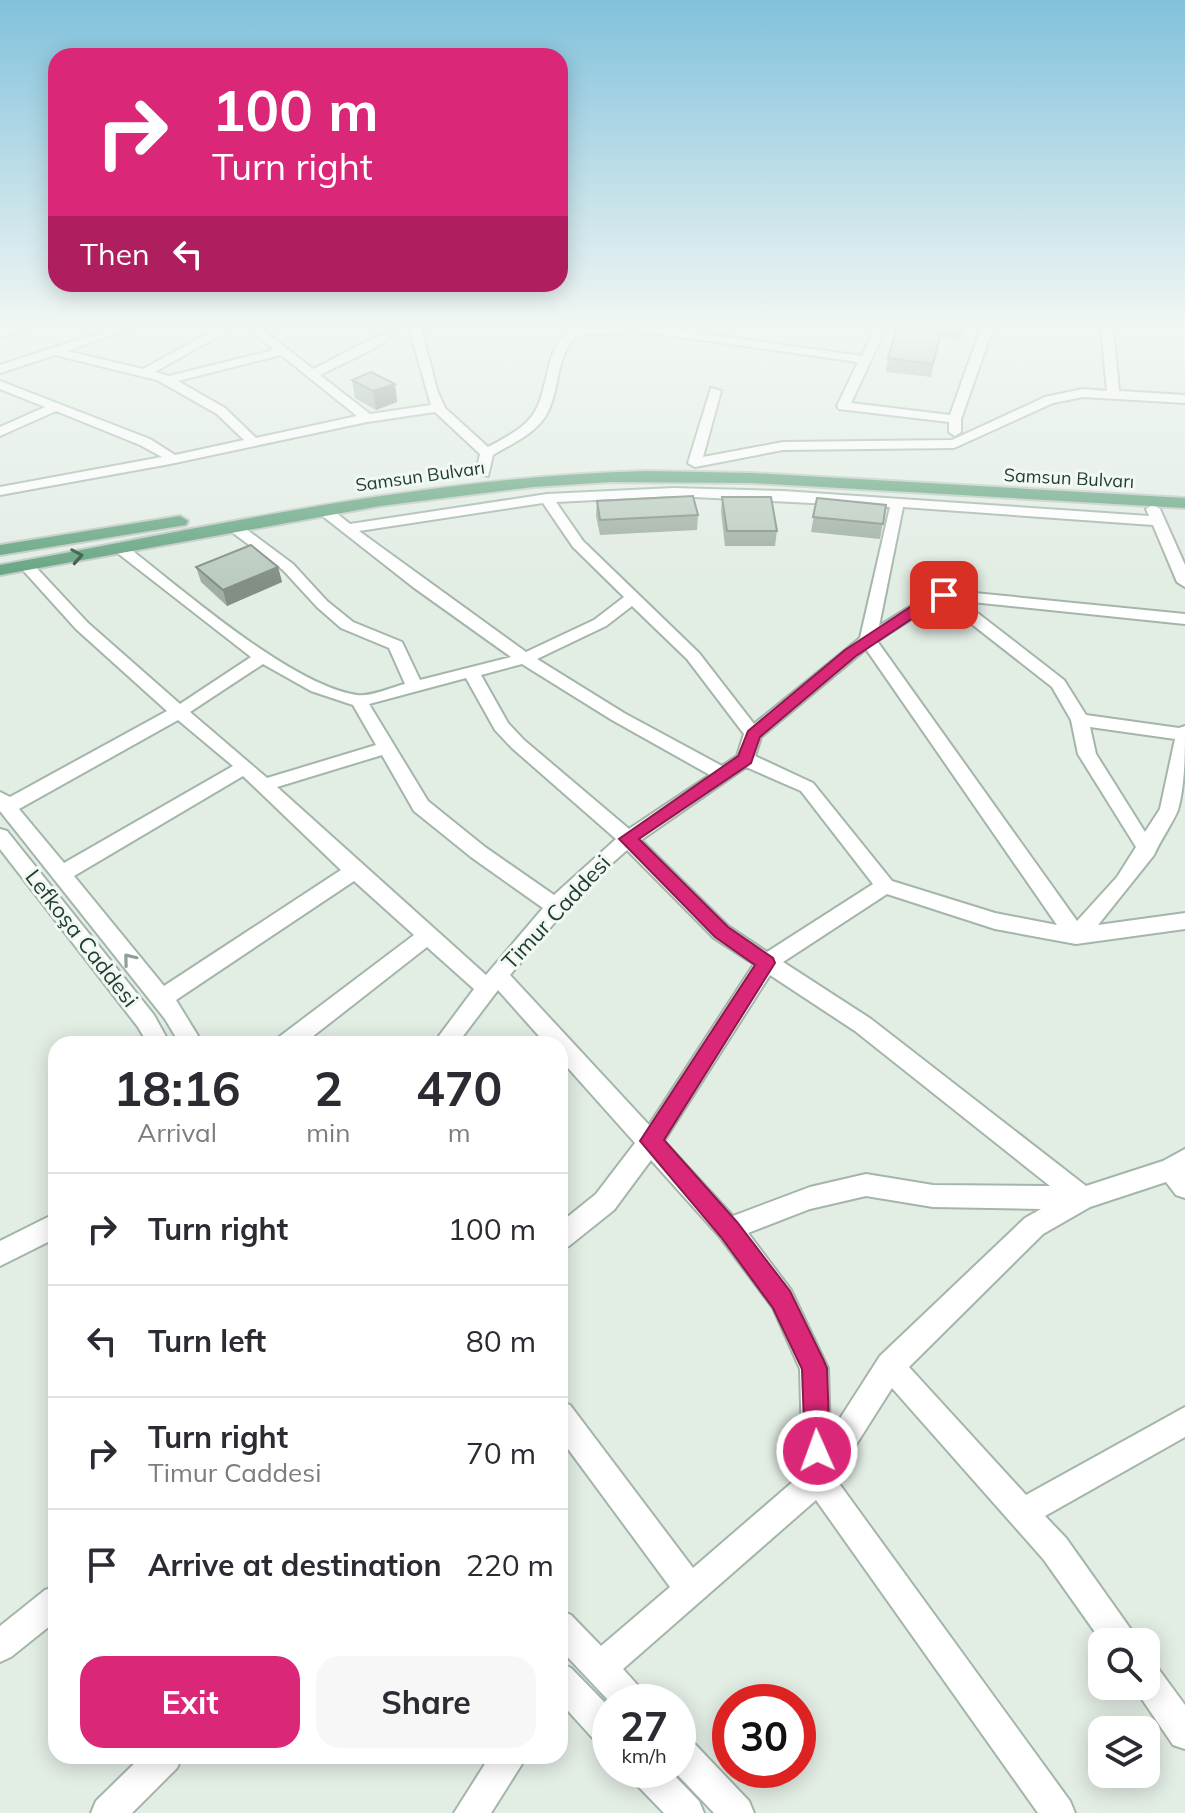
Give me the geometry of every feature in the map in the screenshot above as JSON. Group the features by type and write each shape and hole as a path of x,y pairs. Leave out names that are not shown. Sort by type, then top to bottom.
{"main road":[{"path":"0,550 483,473 580,465 695,463 1123,489 1185,490"},
{"name":"Samsun Bulvarı","path":"0,570 325,511 543,481 643,476 752,478 1185,504"}],"street":[{"path":"0,432 43,413"},
{"path":"70,413 145,442 168,455 170,460"},
{"path":"223,413 254,443"},
{"path":"360,413 367,418"},
{"path":"0,491 406,413"},
{"path":"444,413 487,453"},
{"path":"483,473 487,453 539,417 541,413"},
{"path":"709,413 695,463 783,446 954,444 1022,413"},
{"path":"900,413 955,419"},
{"path":"954,444 957,413"},
{"path":"0,480 16,489"},
{"path":"347,529 547,498 674,492 783,495 1159,521"},
{"path":"547,498 578,544 693,656 753,734"},
{"path":"1156,502 1159,521 1185,582"},
{"path":"897,504 868,640 1076,936"},
{"path":"325,511 526,658 644,734 721,773"},
{"path":"234,527 288,567 322,604 347,625 396,645 415,687"},
{"path":"120,548 262,657 317,687 359,701 526,658 600,623 634,597"},
{"path":"26,565 82,626 245,767 355,871 429,935 492,982 546,1036"},
{"path":"944,595 1058,684 1080,720 1087,754 1147,850"},
{"path":"1185,619 944,595 935,597 868,640 753,734 745,759 807,787 885,886 995,921 1076,936 1185,921"},
{"path":"186,1036 161,999 3,803 179,712 262,657"},
{"path":"471,672 501,726 518,744 628,839 721,932 863,1025 1083,1198"},
{"path":"359,701 421,806 478,852 556,907"},
{"path":"1076,936 1124,882 1147,850 1169,809 1185,734 1080,720"},
{"path":"264,785 386,748"},
{"name":"Timur Caddesi","path":"450,1036 556,907 628,839 745,759"},
{"path":"61,874 245,767"},
{"name":"Lefkoşa Caddesi","path":"0,836 146,1021 154,1036"},
{"path":"161,999 355,871"},
{"path":"568,1232 605,1202 651,1141 766,963 885,886"},
{"path":"297,1036 429,935"},
{"path":"568,1058 651,1141 729,1229 782,1299 814,1368 818,1479 1058,1813"},
{"path":"600,1668 818,1479 890,1366 1034,1226 1083,1198 1180,1172"},
{"path":"729,1229 810,1198 866,1185 933,1196 1083,1198"},
{"path":"0,1254 48,1229"},
{"path":"890,1366 1055,1549 1111,1628"},
{"path":"1023,1513 1185,1421"},
{"path":"568,1426 690,1589"},
{"path":"0,1646 48,1607"},
{"path":"568,1634 615,1684"},
{"path":"568,1688 592,1713"},
{"path":"1160,1698 1185,1733"},
{"path":"108,1813 157,1764"},
{"path":"471,1813 505,1764"},
{"path":"696,1770 737,1813"},
{"path":"663,1788 687,1813"}],"building":[{"path":"693,496 698,515 600,520 597,501"},
{"path":"722,497 771,497 777,531 727,531"},
{"path":"817,498 886,505 883,524 813,517"},
{"path":"251,545 278,567 223,590 196,567"}],"route":[{"path":"817,1451 814,1368 782,1299 729,1229 651,1141 766,963 721,932 628,839 745,759 753,734 851,653 935,597 944,595"}]}
